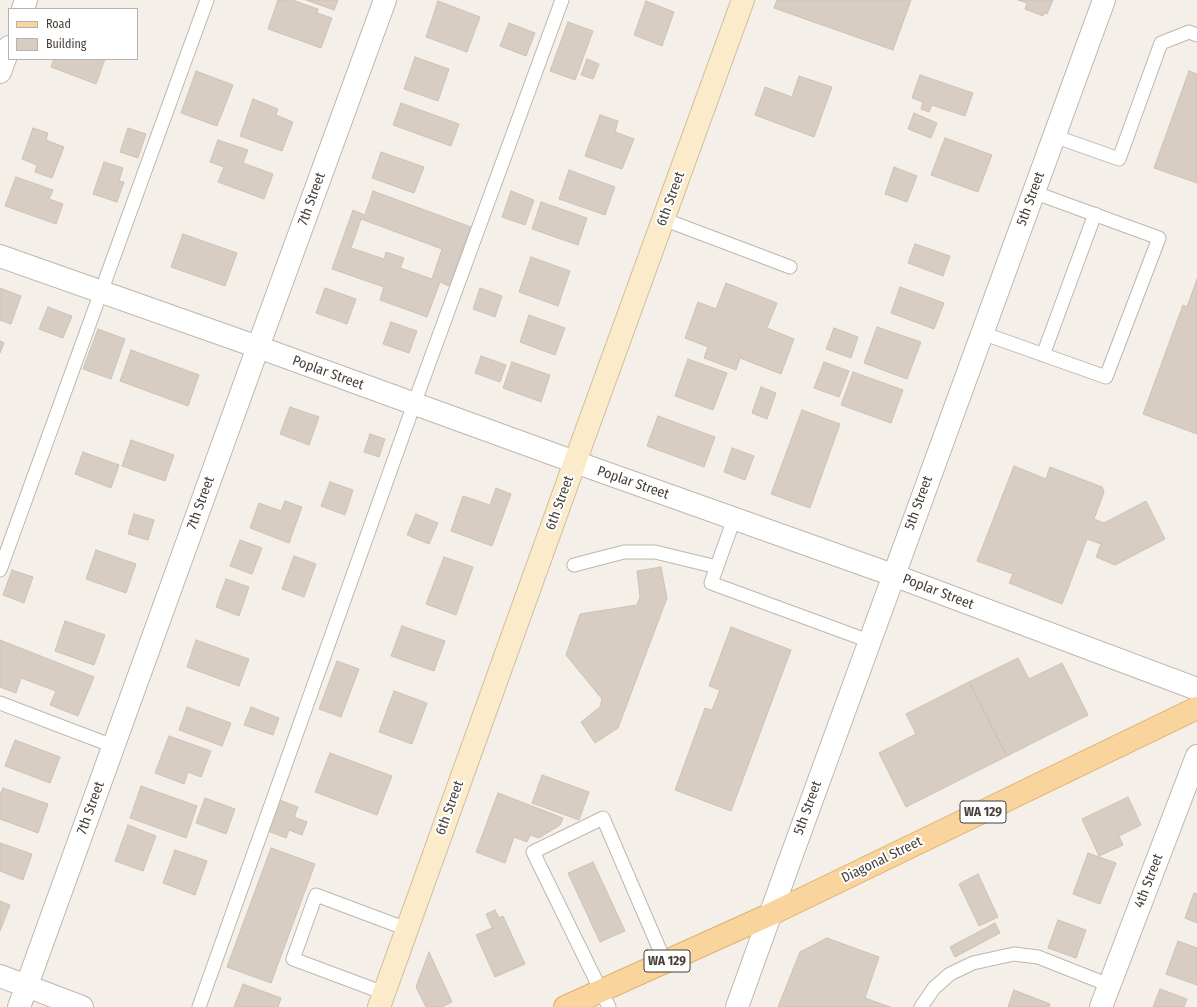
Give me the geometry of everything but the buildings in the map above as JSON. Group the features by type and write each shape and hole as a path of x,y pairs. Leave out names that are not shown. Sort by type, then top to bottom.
{"main road":[{"name":"6th Street","path":"381,1000 743,0"},
{"name":"Diagonal Street","path":"565,1007 606,999 665,962 769,915 1197,708"}],"street":[{"name":"7th Street","path":"19,1007 385,0"},
{"name":"5th Street","path":"737,1007 769,915 1104,0"},
{"path":"0,72 8,50"},
{"name":"Poplar Street","path":"0,256 893,575 1197,689"},
{"name":"4th Street","path":"1101,1007 1197,756"},
{"path":"0,976 82,1007"}],"lane":[{"path":"0,570 207,0"},
{"path":"199,1007 414,404 562,0"},
{"path":"1054,136 1119,159 1161,43 1189,32 1197,35"},
{"path":"982,333 1106,377 1159,238 1033,192"},
{"path":"1043,355 1095,214"},
{"path":"663,219 790,267"},
{"path":"734,519 711,583 869,641"},
{"path":"574,565 624,552 655,552 717,567"},
{"path":"0,703 113,746"},
{"path":"606,999 533,852 603,818 665,962"},
{"path":"381,1000 293,959 316,895 407,929"},
{"path":"921,1007 934,988 950,974 973,963 1014,954 1038,957 1109,985"}]}
